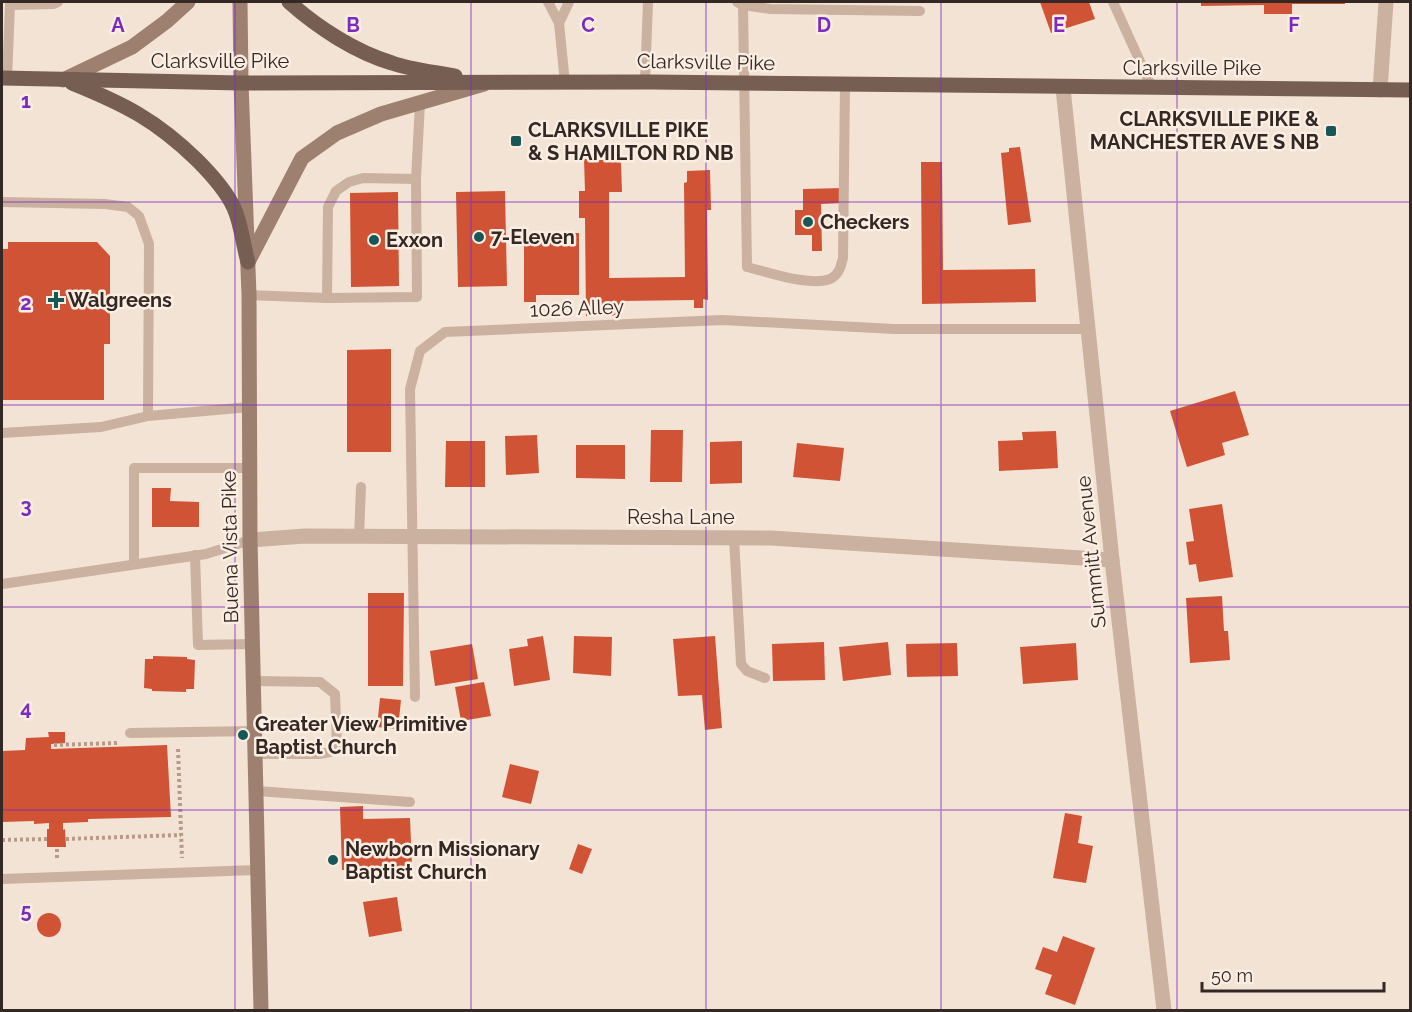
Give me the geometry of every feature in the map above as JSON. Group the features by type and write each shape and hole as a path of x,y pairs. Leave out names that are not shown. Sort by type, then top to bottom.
{"main road":[{"path":"63,80 132,47 188,2"},
{"name":"Buena Vista Pike","path":"240,2 249,295 250,540 261,1011"},
{"path":"290,2 312,22 351,45 391,63 491,82"},
{"name":"Clarksville Pike","path":"4,78 241,83 645,82 1410,90"},
{"path":"63,80 116,102 152,121 190,153 212,175 234,208 248,262"},
{"path":"248,262 302,158 337,133 381,114 491,82"}],"street":[{"path":"1380,90 1386,2"},
{"name":"Summitt Avenue","path":"1063,88 1112,560 1164,1011"},
{"name":"Resha Lane","path":"250,540 305,536 771,538 1112,560"}],"lane":[{"path":"4,78 10,5 58,2"},
{"path":"548,2 559,23 565,82"},
{"path":"559,23 568,2"},
{"path":"645,82 648,2"},
{"path":"1113,2 1152,88"},
{"path":"845,85 843,258 837,274 823,281 812,281 747,267 744,83 740,3 770,9 920,11"},
{"path":"249,295 327,298 417,297 416,178 420,103"},
{"path":"327,298 328,207 336,191 349,182 363,178 416,178"},
{"path":"2,202 105,204 128,207 139,216 149,244 148,416"},
{"name":"1026 Alley","path":"415,697 410,389 420,351 445,332 722,320 894,329 1089,329"},
{"path":"2,433 101,427 148,416 250,407"},
{"path":"134,564 134,468 250,468"},
{"path":"359,537 361,487"},
{"path":"734,538 741,664 747,671 765,678"},
{"path":"2,584 195,555 250,540"},
{"path":"195,555 198,645 253,644"},
{"path":"254,681 320,682 335,694 337,745 330,752 319,754 255,754"},
{"path":"130,733 255,731"},
{"path":"257,790 410,802"},
{"path":"2,879 258,870"}],"path":[{"path":"54,745 123,742"},
{"path":"174,743 178,750 182,873"},
{"path":"66,839 181,835"},
{"path":"2,840 47,839"}],"building":[{"path":"1040,2 1089,2 1095,19 1051,33"},
{"path":"1201,2 1345,2 1345,4 1292,4 1292,14 1264,14 1264,5 1201,6"},
{"path":"1020,147 1031,222 1008,225 1001,153 1009,152 1009,148"},
{"path":"613,158 621,163 622,192 609,192 609,278 685,277 684,183 687,182 687,171 710,170 711,210 707,210 708,300 703,299 703,308 694,308 694,300 622,301 622,316 586,316 585,218 579,218 579,191 585,191 584,159"},
{"path":"921,162 942,162 943,270 1035,269 1036,302 922,304"},
{"name":"Checkers","path":"843,188 843,203 821,204 822,251 812,251 812,235 795,235 795,210 803,210 803,189"},
{"path":"505,191 507,286 458,287 456,192"},
{"name":"Exxon","path":"398,192 399,286 351,287 350,193"},
{"path":"524,233 579,233 579,295 536,295 536,302 524,302"},
{"name":"Walgreens","path":"8,242 97,242 110,256 110,344 104,344 104,400 2,400 2,249 8,249"},
{"path":"391,349 391,452 347,452 347,350"},
{"path":"1235,391 1249,435 1222,443 1225,455 1187,467 1170,411"},
{"path":"651,430 683,430 682,482 650,482"},
{"path":"1056,431 1058,468 999,471 998,441 1023,440 1022,432"},
{"path":"537,435 539,473 506,475 505,436"},
{"path":"446,441 485,441 485,487 445,487"},
{"path":"742,441 742,483 710,484 710,442"},
{"path":"797,443 844,448 840,481 793,477"},
{"path":"576,445 625,445 625,479 576,478"},
{"path":"152,488 171,488 170,501 199,502 199,527 152,527"},
{"path":"1222,504 1233,577 1199,582 1196,564 1189,565 1186,542 1194,541 1189,509"},
{"path":"368,593 404,593 403,686 368,686"},
{"path":"1222,596 1224,631 1228,631 1230,660 1190,663 1186,598"},
{"path":"543,636 550,680 514,686 509,649 528,646 527,639"},
{"path":"574,636 612,637 611,676 573,673"},
{"path":"715,636 722,728 705,730 702,695 678,696 673,639"},
{"path":"824,642 825,680 773,681 772,644"},
{"path":"888,642 891,675 843,681 839,647"},
{"path":"957,643 958,676 907,677 906,644"},
{"path":"1076,643 1078,680 1023,684 1020,647"},
{"path":"472,644 478,679 435,686 430,651"},
{"path":"153,656 187,657 187,659 195,660 194,689 186,689 186,692 152,691 152,689 144,688 145,659 153,659"},
{"path":"484,682 491,716 461,721 455,687"},
{"path":"380,698 401,700 398,729 377,727"},
{"path":"48,732 65,732 65,743 51,744 51,749 167,745 171,817 88,819 88,822 63,823 66,847 47,847 49,823 2,822 2,751 25,750 26,738 49,737"},
{"path":"510,764 539,771 531,804 502,797"},
{"path":"363,806 363,819 410,818 412,867 342,870 340,807"},
{"path":"1065,813 1082,816 1078,843 1093,846 1086,883 1053,878"},
{"path":"578,844 592,849 582,874 569,869"},
{"path":"397,897 402,931 369,937 363,902"},
{"path":"49,913 58,916 61,925 58,934 49,937 40,934 37,925 40,916"},
{"path":"1063,936 1095,948 1075,1005 1045,994 1052,975 1035,969 1043,947 1057,952"}],"place":[{"name":"CLARKSVILLE PIKE & MANCHESTER AVE S NB","path":"1331,131"},
{"name":"CLARKSVILLE PIKE & S HAMILTON RD NB","path":"516,141"},
{"name":"Checkers","path":"808,222"},
{"name":"7-Eleven","path":"479,237"},
{"name":"Exxon","path":"374,240"},
{"name":"Walgreens","path":"56,300"},
{"name":"Greater View Primitive Baptist Church","path":"243,735"},
{"name":"Newborn Missionary Baptist Church","path":"333,860"}]}
